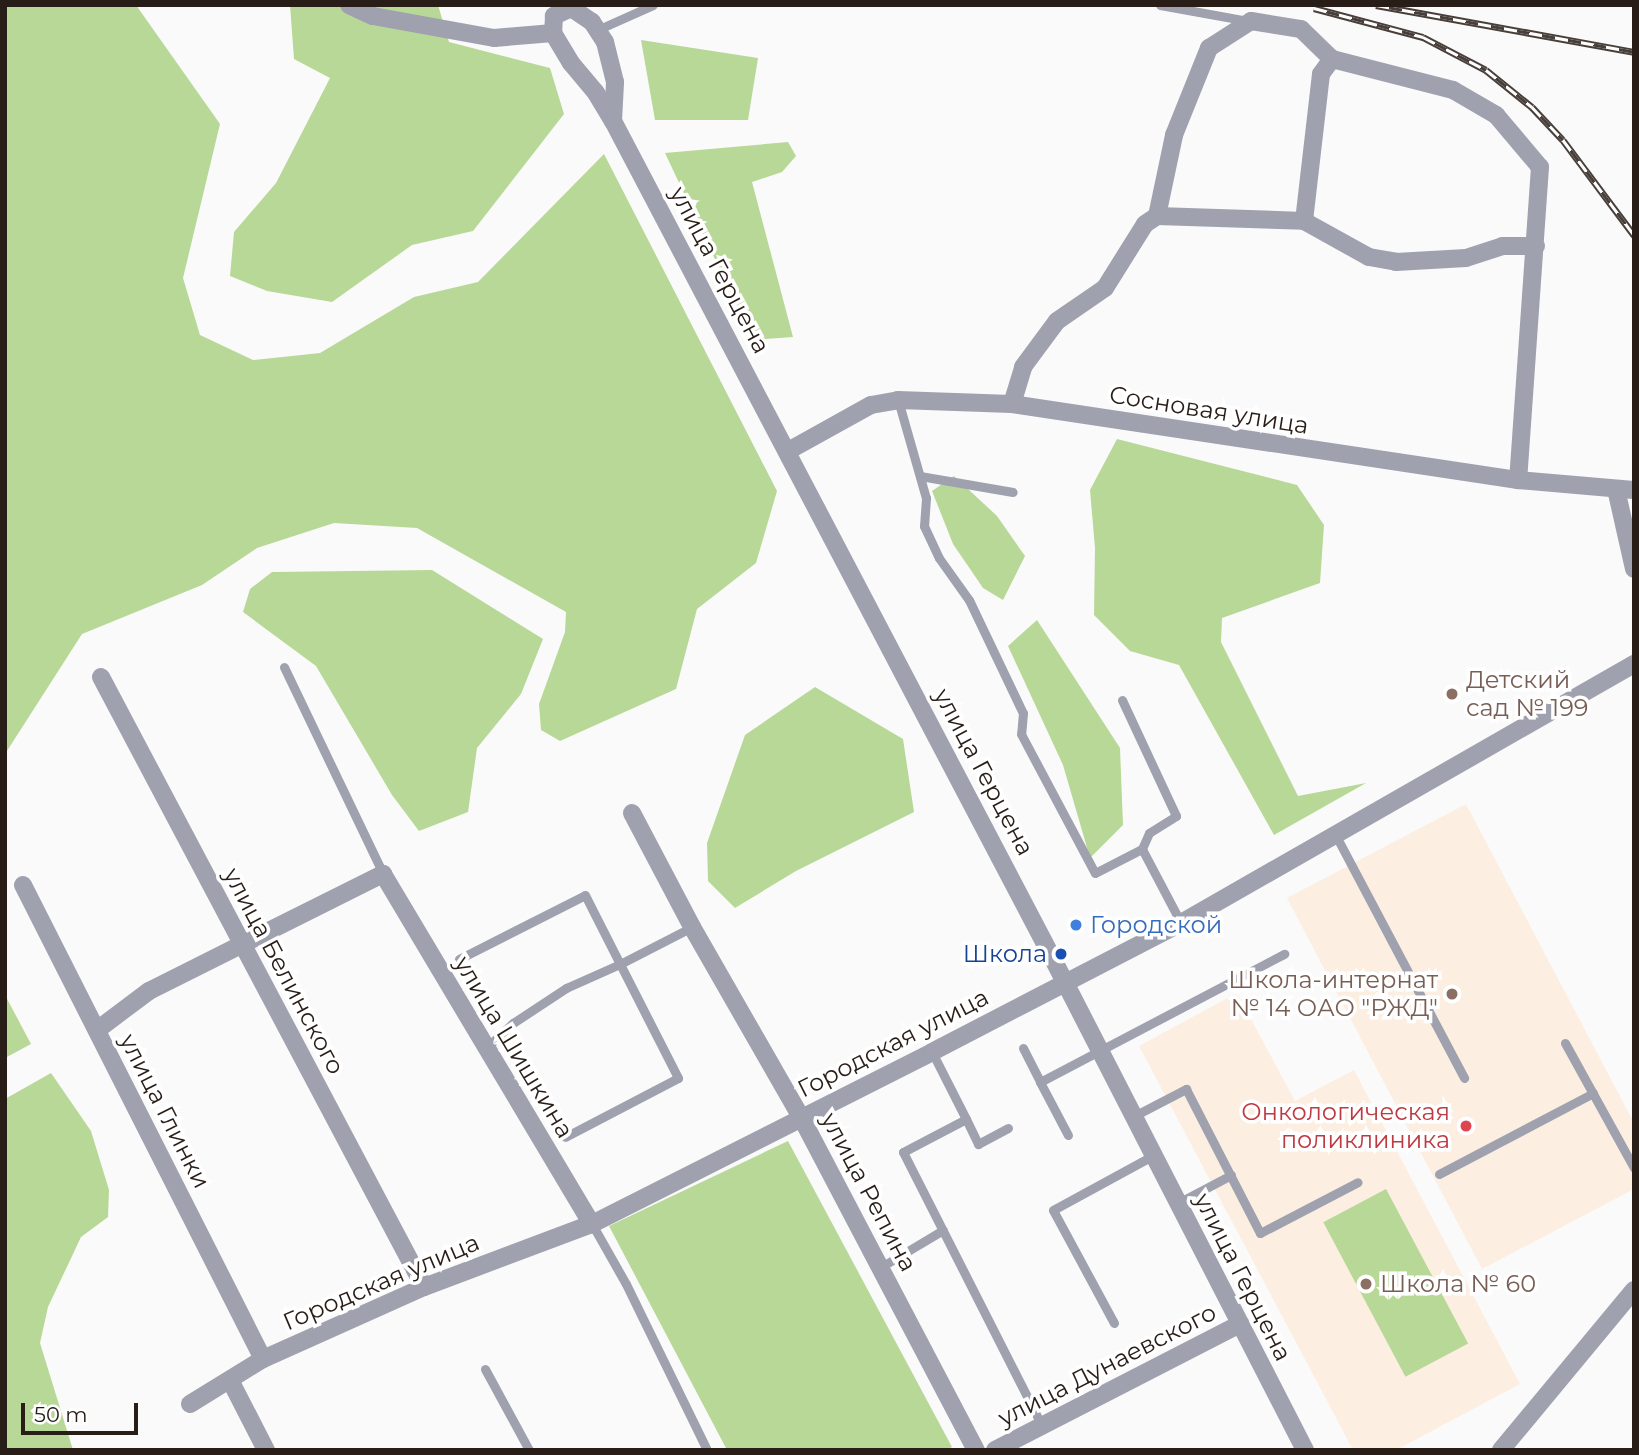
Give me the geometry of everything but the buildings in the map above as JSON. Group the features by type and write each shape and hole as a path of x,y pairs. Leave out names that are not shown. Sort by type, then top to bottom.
{"street":[{"path":"349,5 373,16 494,38 553,33 554,16 571,8 592,22 605,42 615,82 613,121"},
{"path":"1157,216 1174,135 1209,48 1251,21 1301,29 1332,59 1453,90 1496,115 1541,167 1518,480"},
{"name":"улица Герцена","path":"553,33 570,63 596,93 613,121 1100,1050 1305,1450"},
{"path":"1304,221 1321,74 1332,59"},
{"path":"1012,404 1023,367 1057,321 1105,288 1145,224 1157,216 1304,221 1369,257 1396,262 1466,258 1502,246 1536,246"},
{"name":"Сосновая улица","path":"788,451 871,405 898,400 1012,404 1518,480 1625,489"},
{"path":"1625,489 1634,569"},
{"name":"Городская улица","path":"190,1404 263,1359 424,1287 592,1224 932,1052 1181,923 1634,664"},
{"name":"улица Белинского","path":"101,677 424,1287"},
{"name":"улица Репина","path":"632,813 692,927 801,1117 976,1450"},
{"path":"97,1030 149,991 383,874"},
{"name":"улица Шишкина","path":"383,874 592,1224"},
{"name":"улица Глинки","path":"23,885 263,1359"},
{"path":"1501,1450 1634,1290"},
{"name":"улица Дунаевского","path":"995,1450 1240,1324"},
{"path":"230,1380 266,1450"}],"lane":[{"path":"597,30 653,5"},
{"path":"1160,5 1251,21"},
{"path":"898,400 926,498 924,526 939,558 970,600 1023,713 1021,734 1095,873 1142,849 1149,833 1176,816 1122,700"},
{"path":"920,476 1013,492"},
{"name":"улица Шишкина","path":"284,667 383,874"},
{"path":"1335,834 1464,1078"},
{"path":"1142,849 1181,923"},
{"path":"459,959 585,895 678,1078 565,1137"},
{"path":"486,1048 513,1023 566,988 692,927"},
{"path":"1040,1082 1284,954"},
{"path":"1565,1042 1634,1168"},
{"path":"1023,1048 1068,1135"},
{"path":"932,1052 978,1144 1008,1128"},
{"path":"1134,1116 1186,1089 1260,1233 1358,1182"},
{"path":"1439,1174 1593,1093"},
{"path":"966,1119 903,1153 1043,1427"},
{"path":"1114,1323 1053,1210 1154,1156"},
{"path":"1178,1203 1231,1175"},
{"name":"улица Шишкина","path":"592,1224 626,1284 707,1450"},
{"path":"881,1267 943,1230"},
{"path":"485,1368 529,1450"}],"shaded area":[{"name":"Школа-интернат № 14 ОАО \"РЖД\"","path":"1466,804 1634,1123 1634,1189 1482,1269 1287,898"},
{"name":"Школа № 60","path":"1237,993 1295,1101 1354,1070 1520,1384 1396,1450 1353,1450 1139,1046"}],"green space":[{"path":"5,5 136,5 220,124 183,278 200,335 253,360 320,353 414,297 478,282 604,154 777,491 756,563 697,609 676,689 560,741 541,730 539,704 565,632 566,612 417,528 334,523 257,548 202,585 82,634 5,754"},
{"path":"290,5 438,5 449,42 550,68 564,114 473,231 412,245 332,302 267,291 230,276 234,232 276,183 330,78 294,59"},
{"path":"641,40 758,58 748,120 655,120"},
{"path":"788,142 796,156 782,172 752,182 793,337 753,340 665,153"},
{"path":"1117,439 1297,485 1324,525 1320,583 1222,618 1221,642 1298,796 1366,783 1274,835 1179,665 1130,651 1094,615 1095,548 1090,490"},
{"path":"954,476 997,516 1025,556 1003,600 983,588 953,544 932,491"},
{"path":"432,570 543,639 521,694 477,748 468,812 419,831 392,795 316,666 243,612 250,589 272,572"},
{"path":"1037,620 1120,748 1123,825 1090,858 1063,765 1008,646"},
{"path":"815,687 903,739 914,812 796,871 735,908 708,881 707,843 745,735"},
{"path":"5,995 31,1044 5,1058"},
{"path":"51,1073 91,1131 109,1190 108,1217 81,1237 48,1307 40,1343 73,1450 5,1450 5,1099"},
{"path":"788,1141 952,1447 946,1450 727,1450 609,1226"},
{"path":"1386,1189 1468,1344 1405,1377 1323,1222"}],"railway":[{"path":"1376,5 1634,52"},
{"path":"1314,8 1423,37 1486,70 1532,107 1563,140 1634,235"}],"place":[{"name":"Детский сад № 199","path":"1452,694"},
{"name":"Городской","path":"1076,925"},
{"name":"Школа","path":"1061,954"},
{"name":"Школа-интернат № 14 ОАО \"РЖД\"","path":"1452,994"},
{"name":"Онкологическая поликлиника","path":"1466,1126"},
{"name":"Школа № 60","path":"1366,1284"}]}
